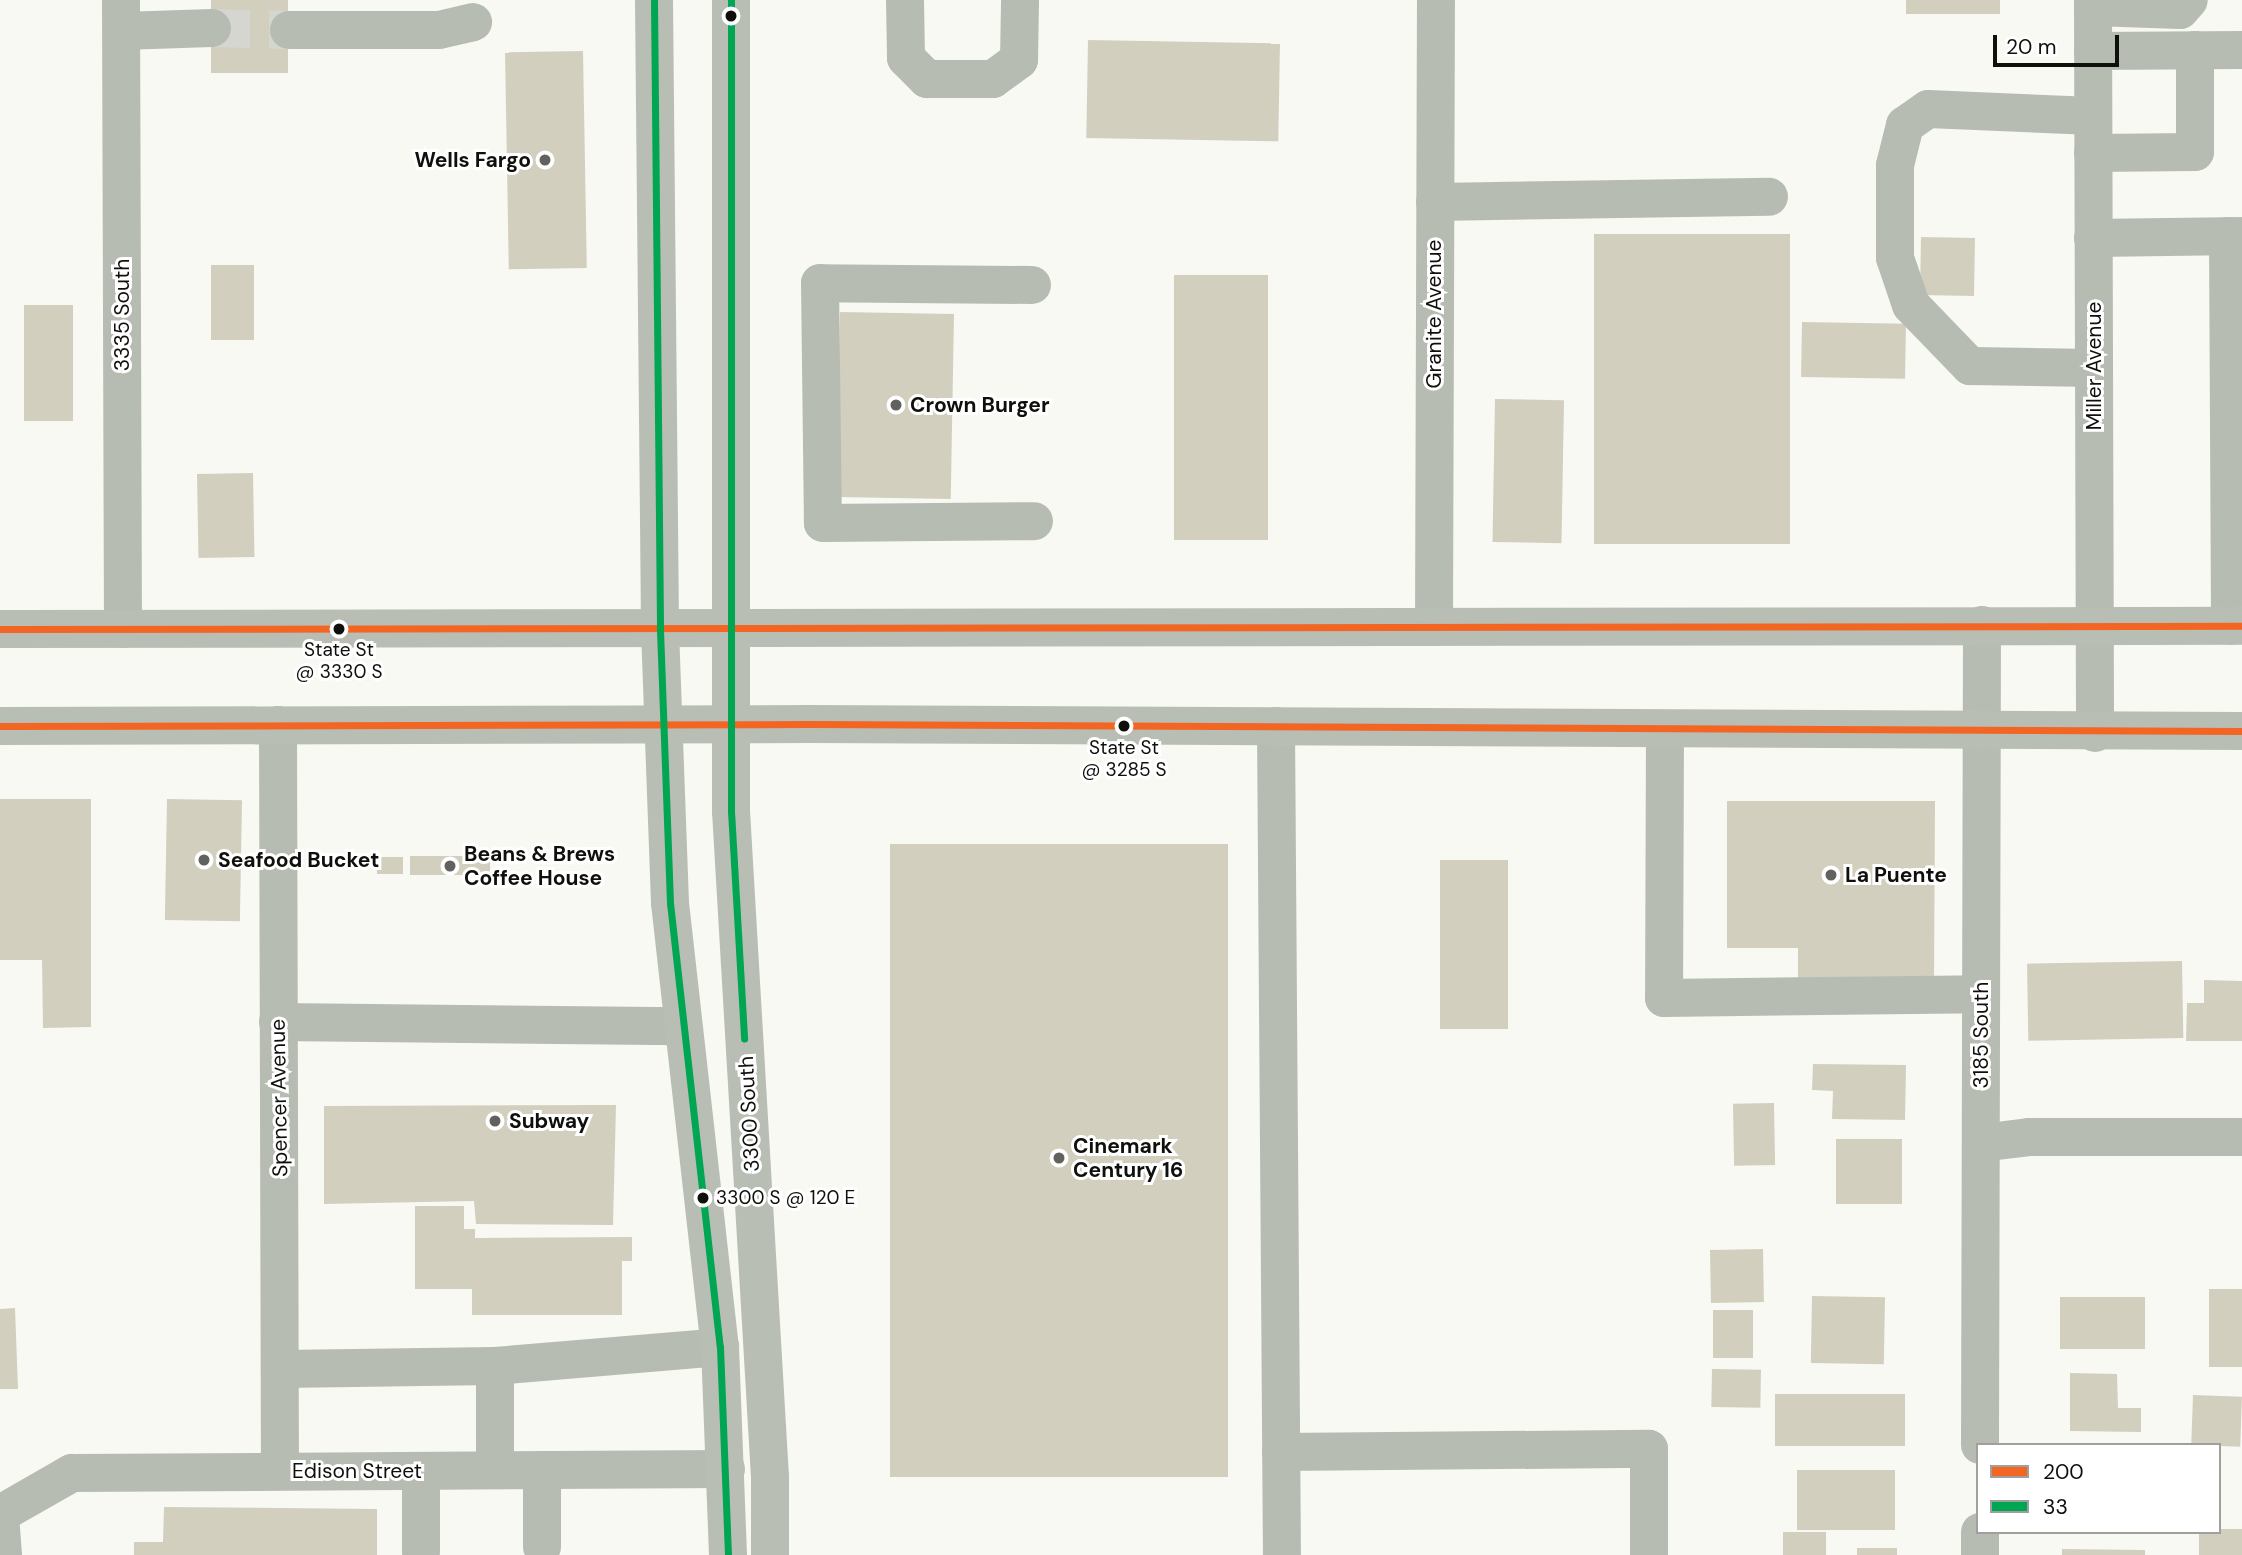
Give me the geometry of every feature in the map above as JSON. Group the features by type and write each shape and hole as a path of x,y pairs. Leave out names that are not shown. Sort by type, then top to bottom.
{"main road":[{"path":"653,0 660,630 670,903 720,1347 728,1555"},
{"name":"3300 South","path":"731,0 734,919 770,1477 770,1555"},
{"path":"0,629 731,631 2236,626"},
{"path":"0,726 732,724 2095,733 2242,731"}],"street":[{"path":"905,0 906,58 927,79 993,79 1019,60 1020,0"},
{"name":"Granite Avenue","path":"1434,628 1436,0"},
{"path":"2093,3 2180,10 2189,0"},
{"name":"Miller Avenue","path":"2093,3 2095,733"},
{"path":"121,16 212,29"},
{"name":"3335 South","path":"121,16 123,629"},
{"path":"289,30 439,30 473,22"},
{"path":"2093,153 2195,152 2195,50"},
{"path":"2093,51 2242,50"},
{"path":"2093,116 1928,109 1905,125 1895,165 1895,258 1911,305 1970,366 2094,368"},
{"path":"1435,202 1769,197"},
{"path":"2093,238 2235,236 2236,626"},
{"path":"1032,285 820,283 823,523 1034,521"},
{"name":"3185 South","path":"1980,1443 1982,625"},
{"name":"Spencer Avenue","path":"278,725 282,1369 280,1471"},
{"path":"1276,726 1282,1555"},
{"path":"1665,729 1664,998 1981,994"},
{"path":"278,1022 682,1026"},
{"path":"1981,1143 2029,1137 2242,1137"},
{"path":"282,1369 495,1366 720,1347"},
{"path":"495,1366 495,1470"},
{"path":"1281,1452 1649,1450 1649,1555"},
{"name":"Edison Street","path":"0,1514 72,1473 726,1469"},
{"path":"542,1470 542,1547"},
{"path":"421,1471 421,1552"},
{"path":"0,1514 4,1555"},
{"path":"1980,1534 1980,1555"}],"building":[{"path":"211,0 288,0 288,73 211,73"},
{"path":"1906,0 2000,0 2000,14 1906,14"},
{"path":"1088,40 1280,43 1278,141 1086,138"},
{"name":"Wells Fargo","path":"583,51 587,268 509,269 505,52"},
{"path":"1594,234 1790,234 1790,544 1594,544"},
{"path":"1921,237 1975,238 1974,296 1920,295"},
{"path":"211,265 254,265 254,340 211,340"},
{"path":"1174,275 1268,275 1268,540 1174,540"},
{"path":"24,305 73,305 73,421 24,421"},
{"name":"Crown Burger","path":"840,312 954,314 951,499 837,497"},
{"path":"1802,322 1906,324 1905,379 1801,377"},
{"path":"1495,399 1564,400 1561,543 1493,542"},
{"path":"253,473 254,557 198,558 197,474"},
{"path":"0,799 91,799 91,1027 43,1028 42,960 0,960"},
{"name":"Seafood Bucket","path":"167,799 242,800 240,921 165,920"},
{"name":"La Puente","path":"1727,801 1935,801 1934,983 1798,983 1798,948 1727,948"},
{"name":"Cinemark Century 16","path":"890,844 1228,844 1228,1477 890,1477"},
{"name":"Beans & Brews Coffee House","path":"410,856 490,856 490,875 410,875"},
{"name":"Beans & Brews Coffee House","path":"377,857 403,857 403,874 377,874"},
{"path":"1440,860 1508,860 1508,1029 1440,1029"},
{"path":"2182,961 2183,1038 2028,1041 2027,964"},
{"path":"2204,980 2242,981 2242,1041 2186,1041 2187,1003 2204,1003"},
{"path":"1813,1064 1906,1065 1905,1120 1832,1119 1833,1091 1812,1090"},
{"path":"1774,1103 1775,1165 1734,1166 1733,1104"},
{"path":"616,1105 613,1225 476,1224 474,1201 324,1204 324,1106"},
{"path":"1836,1139 1902,1139 1902,1204 1836,1204"},
{"path":"415,1206 464,1206 464,1229 475,1229 475,1238 632,1237 632,1261 622,1261 622,1315 472,1315 472,1289 415,1289"},
{"path":"1763,1249 1764,1302 1711,1303 1710,1250"},
{"path":"2209,1289 2242,1289 2242,1367 2209,1367"},
{"path":"1812,1296 1885,1297 1884,1364 1811,1363"},
{"path":"2060,1297 2145,1297 2145,1349 2060,1349"},
{"path":"15,1308 18,1389 0,1389 0,1309"},
{"path":"1713,1310 1753,1310 1753,1358 1713,1358"},
{"path":"1712,1369 1761,1370 1760,1408 1711,1407"},
{"path":"2070,1373 2117,1374 2118,1408 2141,1408 2141,1432 2070,1431"},
{"path":"1775,1394 1905,1394 1905,1446 1775,1446"},
{"path":"2193,1395 2242,1397 2240,1447 2221,1446 2221,1443 2191,1443"},
{"path":"1797,1470 1895,1470 1895,1530 1797,1530"},
{"path":"164,1507 377,1509 377,1555 134,1555 134,1542 163,1542"},
{"path":"2221,1529 2242,1529 2242,1555 2199,1555 2199,1534 2221,1534"},
{"path":"1783,1532 1826,1532 1826,1555 1783,1555"},
{"path":"1857,1548 1897,1548 1897,1555 1857,1555"},
{"path":"2062,1549 2145,1550 2145,1555 2062,1555"}],"tunnel":[{"path":"212,28 289,30"}],"transit line":[{"name":"33","path":"654,0 660,630 670,903 720,1347 728,1555"},
{"name":"33","path":"731,0 731,811 744,1039"},
{"name":"200","path":"0,629 2242,626"},
{"name":"200","path":"0,726 810,724 2242,731"}],"place":[{"name":"Wells Fargo","path":"545,160"},
{"name":"Crown Burger","path":"896,405"},
{"name":"State St @ 3330 S","path":"339,629"},
{"name":"State St @ 3285 S","path":"1124,726"},
{"name":"Seafood Bucket","path":"204,860"},
{"name":"Beans & Brews Coffee House","path":"450,866"},
{"name":"La Puente","path":"1831,875"},
{"name":"Subway","path":"495,1121"},
{"name":"Cinemark Century 16","path":"1059,1158"},
{"name":"3300 S @ 120 E","path":"703,1198"}]}
